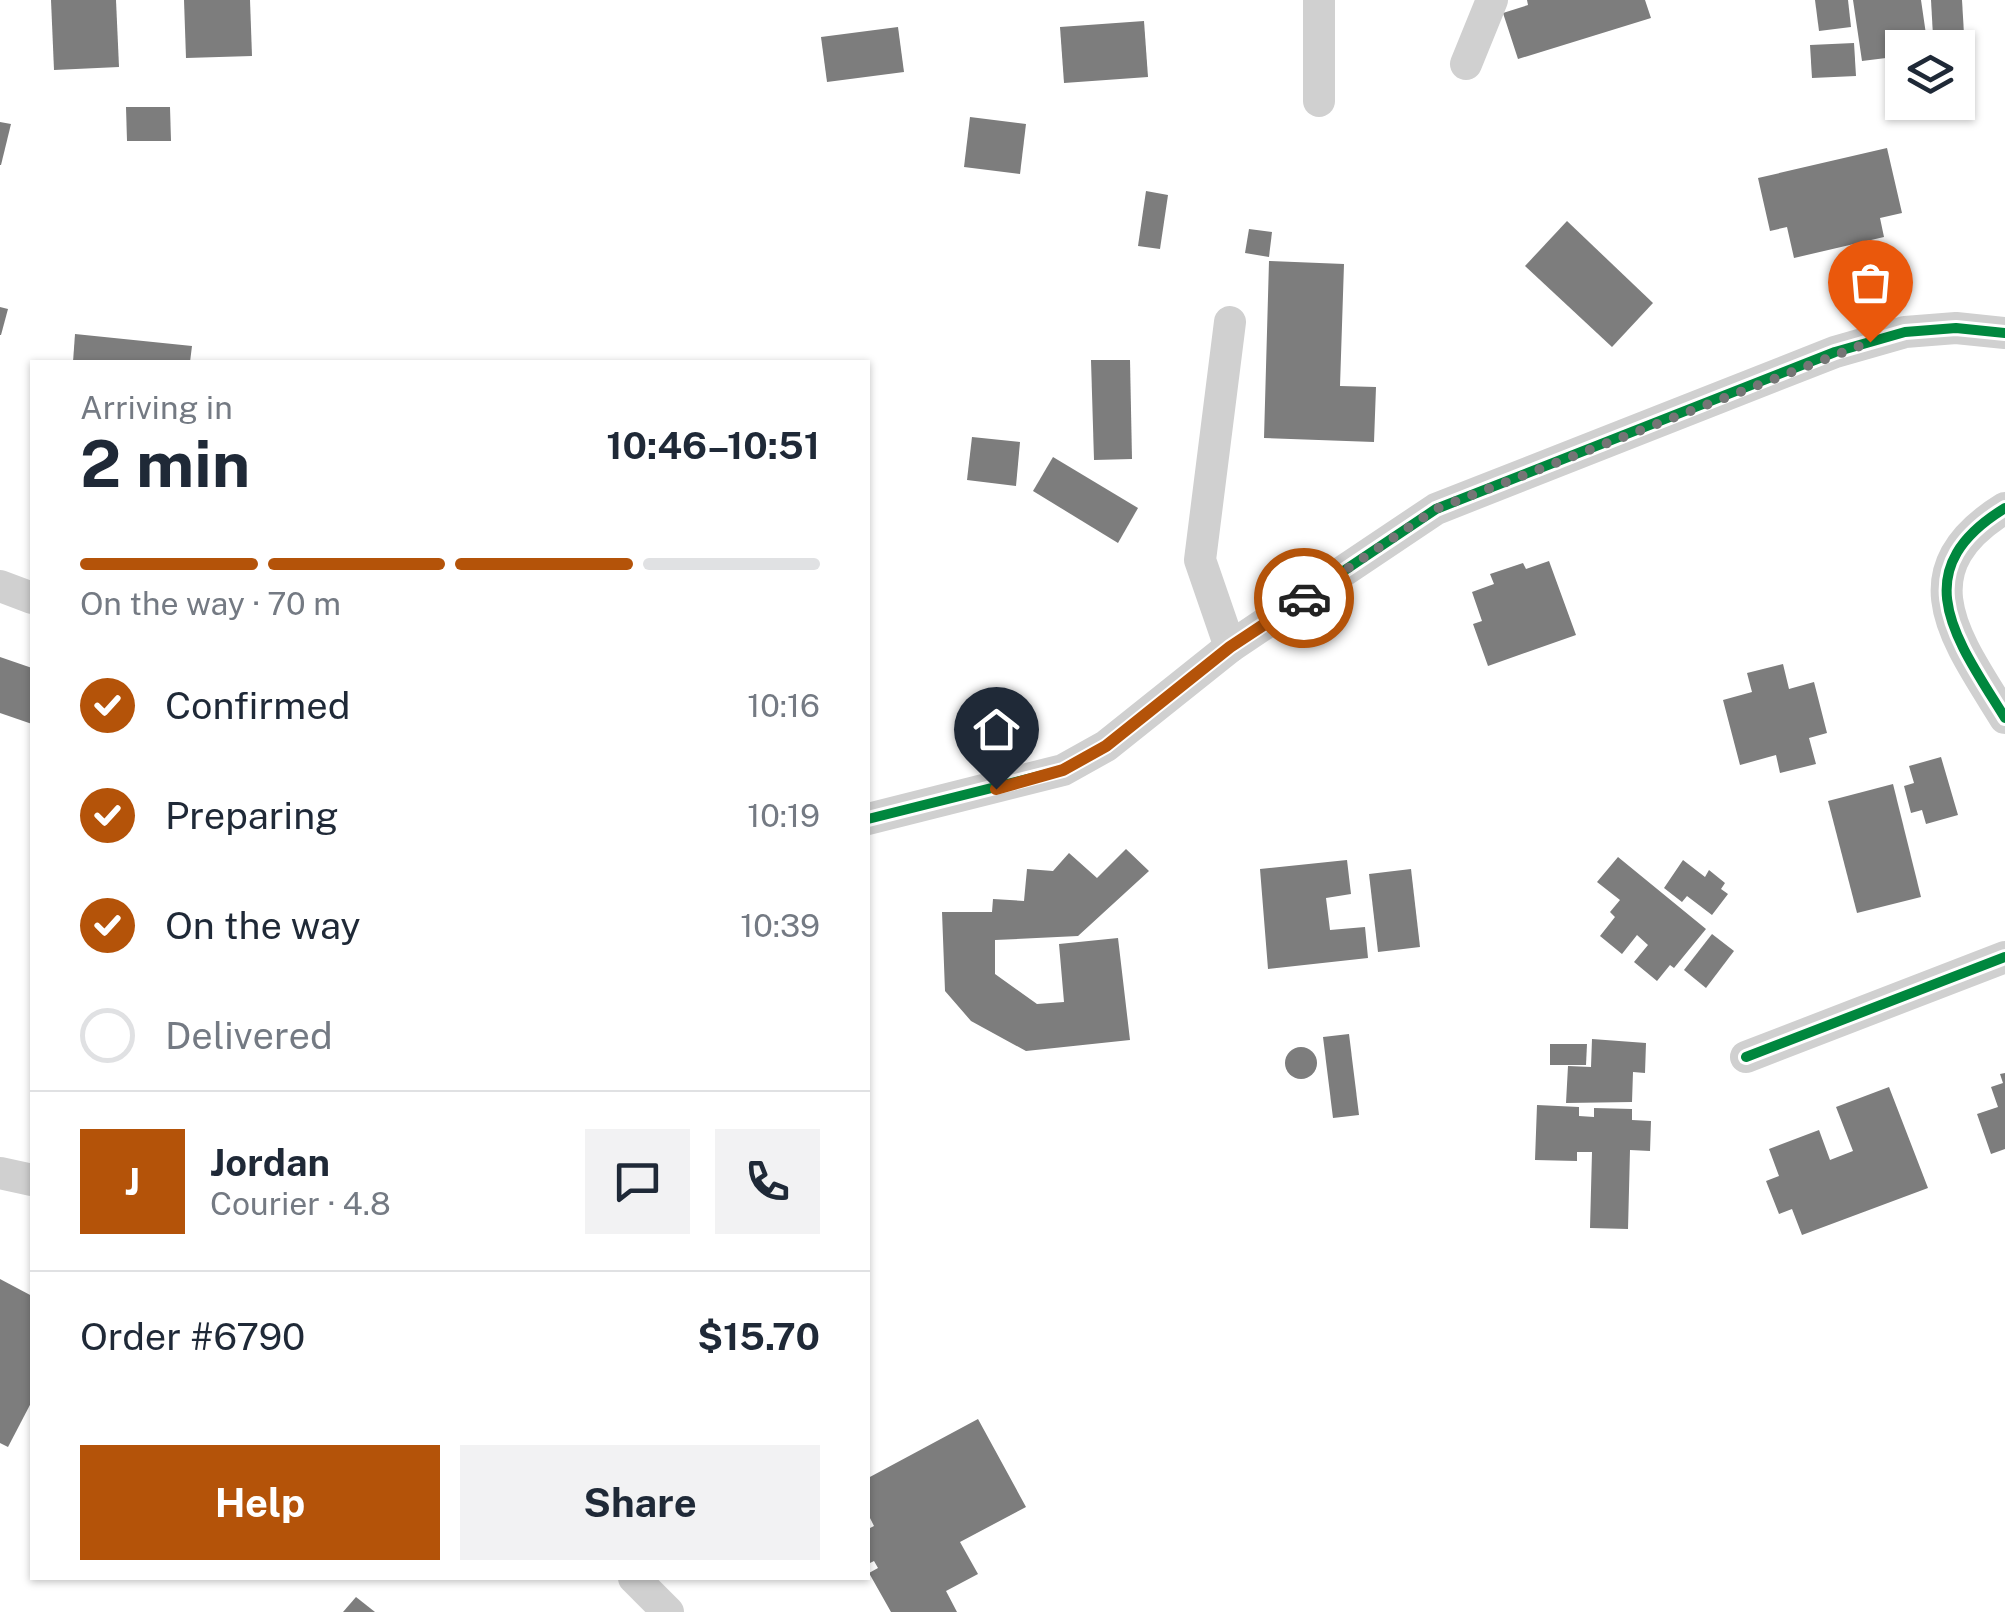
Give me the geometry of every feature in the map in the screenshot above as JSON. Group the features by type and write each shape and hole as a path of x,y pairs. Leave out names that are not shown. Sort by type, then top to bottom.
{"street":[{"path":"1319,0 1319,102"},
{"path":"1466,64 1492,0"},
{"path":"1230,322 1200,560 1230,647"},
{"path":"870,818 1063,770 1106,746 1230,647 1436,509 1835,352 1905,332 1956,328 2005,333"},
{"path":"2005,508 1982,522 1960,545 1946,573 1946,610 1961,646 2005,718"},
{"path":"0,586 30,597"},
{"path":"1746,1057 2005,957"},
{"path":"0,1173 30,1180"},
{"path":"636,1580 668,1612"}],"building":[{"path":"51,0 116,0 119,67 54,70"},
{"path":"184,0 250,0 252,56 186,58"},
{"path":"1527,0 1645,0 1651,18 1518,59 1503,13 1528,5"},
{"path":"1815,0 1848,0 1851,27 1819,31"},
{"path":"1853,0 1921,0 1925,30 1885,30 1885,58 1862,61"},
{"path":"1931,0 1962,0 1964,30 1933,30"},
{"path":"1144,21 1148,77 1064,83 1060,27"},
{"path":"898,27 904,72 827,82 821,37"},
{"path":"1854,43 1856,76 1812,78 1810,45"},
{"path":"126,107 170,107 171,141 127,141"},
{"path":"970,117 1026,124 1020,174 964,167"},
{"path":"0,122 11,124 1,165 0,165"},
{"path":"1887,148 1902,213 1880,218 1884,237 1794,258 1787,227 1770,231 1758,178"},
{"path":"1146,191 1168,195 1160,249 1138,246"},
{"path":"1567,221 1653,303 1612,347 1525,266"},
{"path":"1249,229 1272,232 1269,257 1245,253"},
{"path":"1269,261 1344,264 1340,386 1376,387 1374,442 1264,438"},
{"path":"0,307 8,309 1,335 0,335"},
{"path":"75,334 192,346 190,360 73,360"},
{"path":"1091,360 1130,360 1132,459 1094,460"},
{"path":"972,437 1020,442 1016,486 967,480"},
{"path":"1053,457 1138,508 1118,543 1033,491"},
{"path":"1549,561 1576,635 1488,666 1473,624 1482,621 1472,592 1494,584 1490,574 1523,563 1526,569"},
{"path":"0,657 30,667 30,723 0,713"},
{"path":"1783,664 1789,689 1814,682 1827,733 1809,738 1816,764 1780,773 1776,755 1740,765 1723,700 1752,692 1747,673"},
{"path":"1941,757 1958,815 1926,824 1922,810 1911,813 1904,786 1914,783 1909,766"},
{"path":"1893,784 1921,897 1857,913 1828,801"},
{"path":"1126,849 1149,871 1078,936 995,940 995,974 1037,1004 1064,1002 1059,944 1118,938 1130,1040 1026,1051 971,1021 945,991 942,912 992,912 993,899 1024,901 1027,869 1053,871 1069,853 1097,878"},
{"path":"1618,857 1706,929 1674,968 1670,965 1657,981 1634,962 1648,945 1637,935 1622,954 1600,936 1615,917 1610,912 1620,900 1597,882"},
{"path":"1347,860 1351,894 1326,898 1330,930 1365,927 1368,958 1268,969 1260,869"},
{"path":"1683,860 1705,877 1709,870 1725,883 1721,889 1728,894 1712,915 1687,896 1682,902 1664,888"},
{"path":"1411,869 1420,947 1378,952 1369,874"},
{"path":"1712,934 1734,951 1706,988 1684,970"},
{"path":"1349,1034 1359,1115 1333,1118 1323,1037"},
{"path":"1592,1039 1646,1043 1645,1073 1633,1072 1632,1102 1566,1103 1568,1066 1591,1067"},
{"path":"1550,1044 1587,1044 1586,1065 1550,1065"},
{"path":"1301,1047 1312,1052 1317,1063 1312,1074 1301,1079 1290,1074 1285,1063 1290,1052"},
{"path":"2005,1073 2005,1149 1991,1154 1977,1114 1998,1107 1991,1087 2003,1083 2000,1074"},
{"path":"1889,1087 1928,1188 1802,1235 1792,1209 1779,1214 1766,1181 1779,1176 1769,1149 1819,1130 1830,1160 1853,1151 1836,1107"},
{"path":"1537,1105 1579,1107 1579,1116 1594,1117 1594,1108 1632,1109 1632,1120 1651,1121 1650,1151 1630,1150 1628,1229 1590,1228 1592,1152 1577,1152 1577,1161 1535,1160"},
{"path":"0,1279 30,1295 30,1405 8,1447 0,1443"},
{"path":"978,1419 1026,1507 960,1542 978,1574 946,1591 957,1612 891,1612 870,1575 878,1568 874,1561 870,1563 870,1528 874,1526 870,1518 870,1477"},
{"path":"356,1597 375,1612 343,1612"}],"cycle path":[{"path":"870,818 1063,770 1106,746 1230,647 1436,509 1835,352 1905,332 1956,328 2005,333"},
{"path":"2005,508 1973,532 1955,556 1947,582 1948,607 1957,634 2005,718"},
{"path":"1746,1057 2005,957"}],"way so far":[{"path":"1304,598 1436,509 1658,425 1835,352 1870,342"}],"route":[{"path":"996,789 1063,770 1106,746 1230,647 1304,598"}]}
